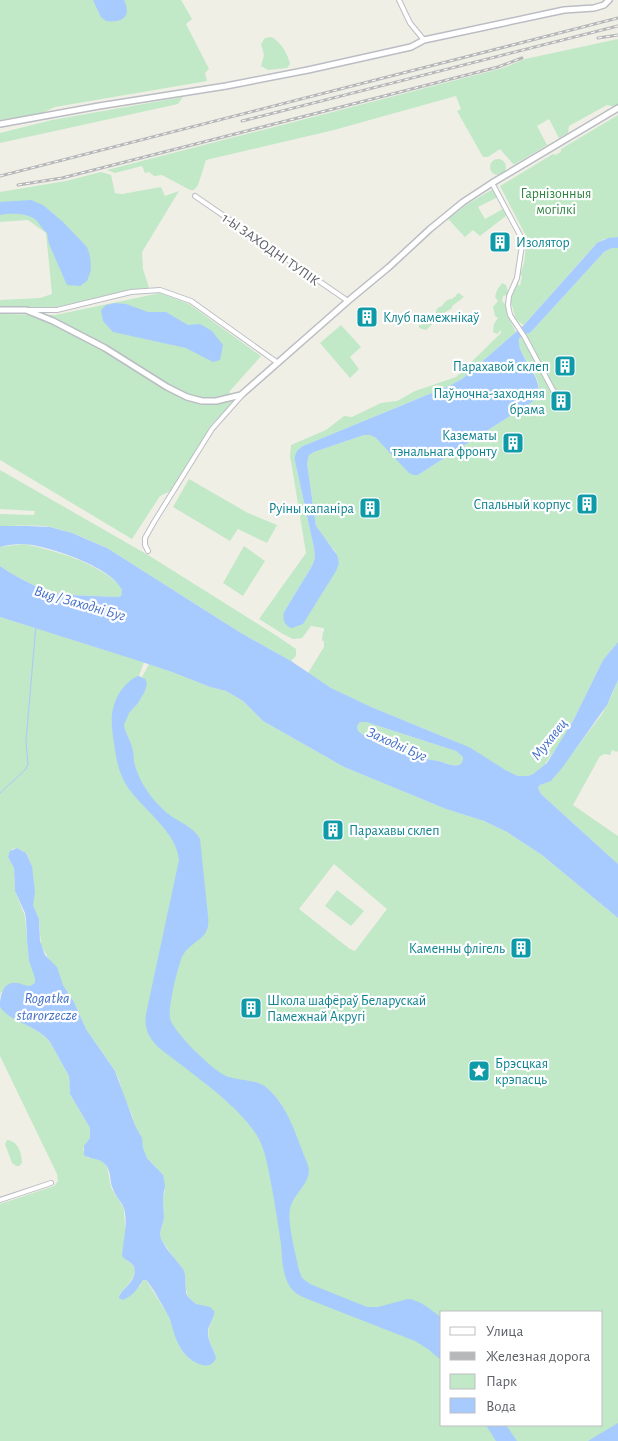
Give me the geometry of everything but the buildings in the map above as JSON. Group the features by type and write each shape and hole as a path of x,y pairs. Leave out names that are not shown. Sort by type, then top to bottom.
{"main road":[{"path":"0,124 256,80 411,47 424,40 564,10 594,8 604,5 609,0"},
{"path":"0,310 26,310 53,321 105,348 167,387 187,397 202,401 216,401 241,395 452,211 492,183 618,108"}],"street":[{"path":"399,0 410,22 424,40"},
{"path":"492,183 520,235 522,245 517,278 509,296 510,316 524,336 555,394"},
{"name":"1-Ы ЗАХОДНІ ТУПІК","path":"195,196 348,301"},
{"path":"26,310 57,310 131,292 160,290 191,302 278,363"},
{"path":"53,321 53,313 57,310"},
{"path":"148,551 145,545 145,538 154,522 212,429 244,392"},
{"path":"0,1200 51,1183"}],"green space":[{"path":"0,0 181,0 192,19 186,24 209,69 205,73 207,81 55,107 42,113 0,120"},
{"path":"272,37 279,42 286,52 290,64 287,68 268,70 261,66 264,55 261,44 265,38"},
{"path":"618,39 618,106 607,105 569,126 568,133 559,138 549,119 537,126 547,145 515,164 500,149 488,157 483,157 457,111 461,109 456,96 334,130 206,160 198,185 194,190 190,190 162,175 154,176 149,172 145,173 142,166 115,173 107,170 503,68 525,59"},
{"path":"183,97 178,104 0,143 0,133 52,120"},
{"name":"Гарнізонныя могілкі","path":"618,115 618,237 604,239 594,246 524,325 514,315 510,301 511,294 517,283 520,286 522,276 520,275 524,263 527,238 500,186 553,154 561,152 561,149"},
{"path":"498,159 504,161 506,167 504,173 498,175 492,173 490,167 492,161"},
{"path":"101,172 111,175 115,193 122,194 161,187 165,196 179,191 142,252 143,269 149,288 130,290 57,307 0,307 0,300 40,298 52,294 46,233 28,220 0,222 0,192 66,181"},
{"path":"493,189 498,197 478,207 485,219 503,209 506,216 480,236 473,230 465,237 448,219 466,205"},
{"path":"612,248 618,248 618,642 603,660 573,721 543,767 528,776 518,776 454,741 356,701 308,673 324,647 322,640 324,628 311,626 302,638 293,639 259,619 306,553 290,458 291,445 326,430 344,416 352,417 381,403 397,401 415,391 456,377 501,333 501,330 497,334 493,332 494,324 498,318 495,316 493,307 498,301 495,297 497,290 502,283 506,285 507,295 503,296 502,301 506,305 507,315 516,332 462,379 303,446 297,452 295,461 315,558 284,612 339,563 335,551 316,526 307,463 309,455 364,435 370,435 376,438 418,475 532,402 538,392 537,378 521,352 519,339 531,332 604,252"},
{"path":"160,293 189,304 261,356 229,392 236,399 211,425 175,489 160,496 132,539 0,460 0,314 55,315"},
{"path":"459,293 464,297 452,308 426,330 419,328 419,325 422,325 425,320 436,313 438,308"},
{"path":"341,325 361,347 350,357 359,369 350,378 320,343"},
{"path":"0,470 148,555 277,636 296,649 296,656 291,661 241,633 107,548 92,541 52,527 0,526 0,514 34,515 35,511 0,509"},
{"path":"189,479 248,513 277,525 267,543 238,529 230,541 173,507"},
{"path":"24,544 63,554 99,570 121,586 121,596 81,596 50,591 33,585 0,566 0,547"},
{"path":"244,546 265,561 243,596 223,583"},
{"path":"0,617 144,662 139,676 142,677 149,664 210,687 226,691 243,701 263,721 344,767 446,809 484,821 507,832 542,855 618,918 618,1441 0,1441 0,1204 54,1186 58,1181 57,1174 0,1056 0,1007 14,1018 41,1033 50,1042 69,1076 70,1094 90,1128 90,1138 83,1149 88,1158 96,1159 105,1164 112,1189 122,1204 127,1261 132,1264 134,1273 119,1295 125,1299 140,1286 143,1280 146,1280 168,1315 183,1352 191,1360 215,1354 208,1336 209,1327 214,1317 188,1297 185,1274 161,1239 165,1191 156,1167 144,1153 140,1134 124,1098 115,1071 86,1029 74,1002 41,945 39,919 33,905 32,866 26,853 17,848 12,849 8,857 14,868 15,891 25,916 29,961 35,975 35,983 31,986 1,992 0,996","holes":["334,864 387,909 355,951 299,909"]},
{"path":"618,680 618,750 617,752 612,750 610,755 600,756 573,805 618,836 618,864 541,794 538,788 540,785 553,779 602,714"},
{"path":"360,722 366,722 456,751 463,757 462,762 454,765 395,751 375,742 358,731 357,726"},
{"path":"337,890 364,911 351,926 325,906"},
{"path":"7,1140 19,1148 22,1163 19,1166 12,1163 5,1144"}],"water":[{"path":"93,0 124,0 127,11 126,15 121,20 106,21 101,17"},
{"path":"31,200 43,205 63,222 87,247 91,270 87,281 80,286 67,285 49,244 47,233 36,220 19,214 0,215 0,202"},
{"path":"618,237 618,248 612,248 604,252 531,332 519,339 523,355 536,379 538,387 537,395 532,402 418,475 409,473 376,438 370,435 364,435 309,455 307,463 316,526 337,555 339,563 303,624 292,628 288,626 284,620 284,612 315,558 295,461 298,451 303,446 462,379 524,325 597,243 608,238"},
{"path":"115,303 126,304 148,312 166,312 188,325 200,324 212,331 223,345 220,360 213,362 186,348 113,332 103,321 101,310 106,305"},
{"name":"Bug / Заходні Буг","path":"0,526 28,526 50,527 72,533 107,548 241,633 291,661 331,688 371,707 469,747 518,776 533,774 547,763 573,721 603,660 618,642 618,680 607,705 562,768 551,781 540,785 538,788 541,794 618,864 618,918 542,855 507,832 484,821 446,809 344,767 263,721 243,701 226,691 0,617 0,566 33,585 69,595 117,597 121,596 122,590 116,581 106,573 62,553 34,545 23,544 0,547","holes":["360,722 366,722 456,751 463,757 462,762 454,765 388,749 358,731 357,726"]},
{"path":"138,676 145,679 147,683 145,691 129,713 124,725 133,749 136,769 146,790 156,802 167,813 189,827 200,839 208,924 207,930 201,938 187,949 181,960 170,1005 172,1024 193,1049 218,1071 229,1077 252,1081 267,1088 287,1114 309,1171 308,1177 292,1203 289,1215 292,1239 302,1278 310,1284 367,1307 378,1307 408,1299 422,1304 440,1317 440,1359 415,1341 307,1299 291,1288 284,1270 271,1183 265,1155 259,1139 240,1114 158,1047 148,1032 146,1014 179,860 177,849 172,839 125,783 118,763 112,728 113,710 117,696"},
{"name":"Rogatka starorzecze","path":"17,848 26,853 32,866 35,892 33,905 39,919 40,941 45,955 57,967 63,985 74,1002 86,1029 115,1071 135,1125 142,1138 147,1158 163,1175 165,1185 163,1198 164,1218 160,1233 161,1239 183,1269 188,1297 196,1304 210,1307 214,1311 208,1335 216,1358 209,1365 191,1360 181,1349 169,1317 146,1280 143,1280 129,1297 123,1300 119,1298 135,1272 134,1267 122,1256 126,1217 123,1206 112,1186 109,1170 105,1164 97,1159 84,1155 84,1146 90,1138 90,1128 70,1094 69,1076 50,1042 45,1036 11,1017 0,1007 3,990 9,984 18,983 30,986 35,983 29,961 25,913 15,891 14,868 8,857 10,851"},
{"path":"618,1423 618,1441 588,1441"},
{"path":"487,1426 507,1426 517,1441 496,1441"}],"waterway":[{"path":"0,793 28,765 26,741 36,625"}],"railway":[{"path":"0,176 618,18"},
{"path":"242,121 618,26"},
{"path":"598,38 618,35"},
{"path":"18,185 62,178 498,67 522,58"}],"place":[{"name":"Изолятор","path":"500,242"},
{"name":"Клуб памежнікаў","path":"367,317"},
{"name":"Парахавой склеп","path":"565,366"},
{"name":"Паўночна-заходняя брама","path":"561,401"},
{"name":"Казематы тэнальнага фронту","path":"513,443"},
{"name":"Спальный корпус","path":"587,504"},
{"name":"Руіны капаніра","path":"370,508"},
{"name":"Парахавы склеп","path":"333,830"},
{"name":"Каменны флігель","path":"521,948"},
{"name":"Школа шафёраў Беларускай Памежнай Акругі","path":"251,1008"},
{"name":"Брэсцкая крэпасць","path":"479,1071"}],"water label":[{"name":"Мухавец","path":"549,739"},
{"name":"Заходні Буг","path":"397,744"}]}
